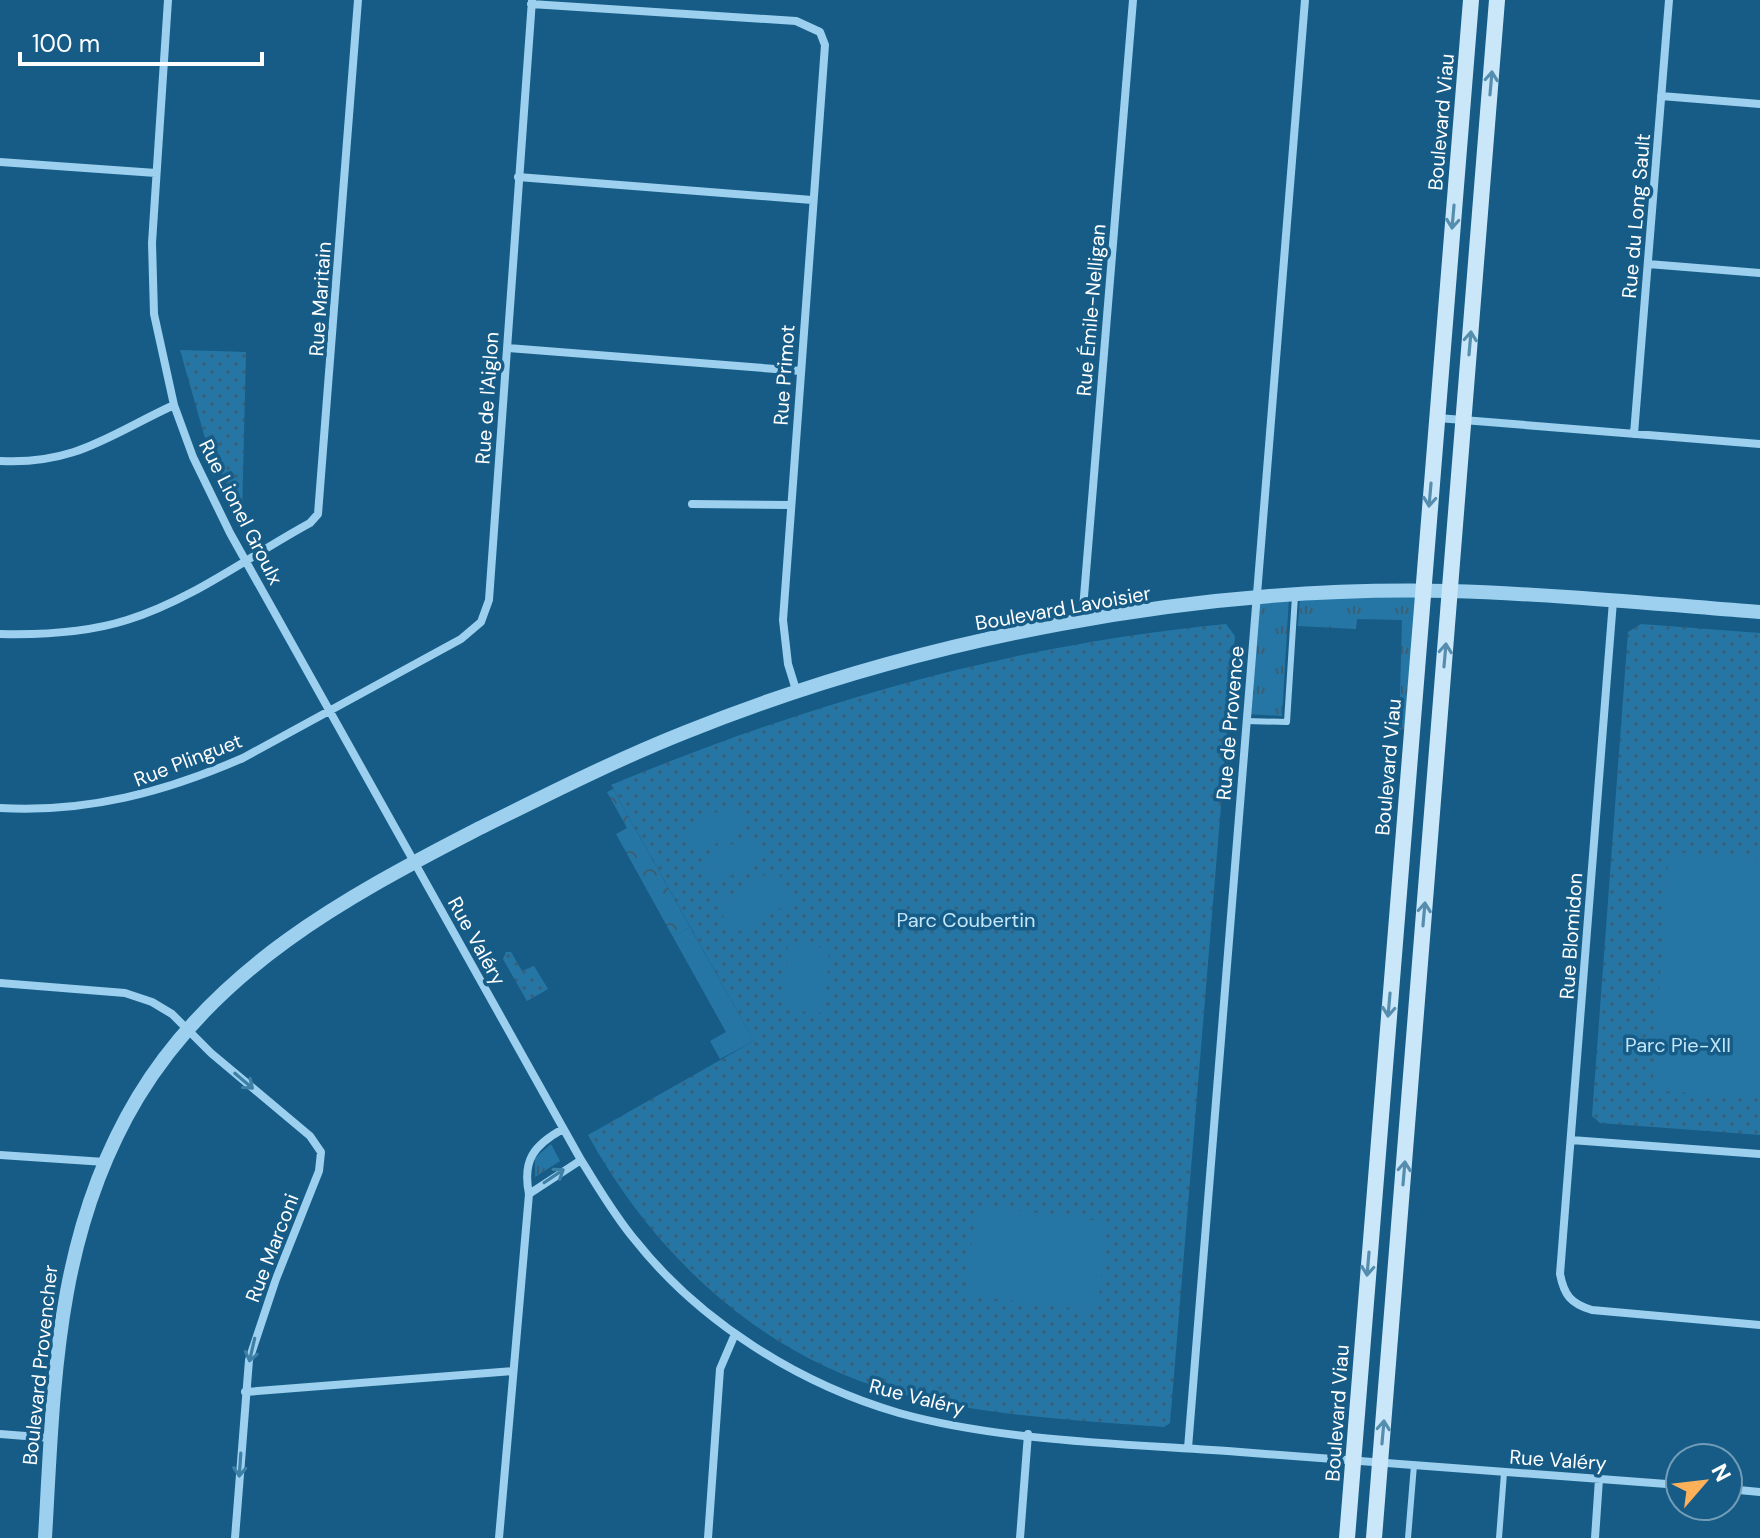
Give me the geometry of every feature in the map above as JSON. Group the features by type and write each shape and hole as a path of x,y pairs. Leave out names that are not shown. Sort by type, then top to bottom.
{"main road":[{"name":"Boulevard Viau","path":"1347,1538 1471,0"},
{"path":"1374,1538 1497,0"}],"street":[{"name":"Rue Lionel Groulx","path":"168,0 152,268 154,314 174,405 203,479 414,862"},
{"name":"Rue Maritain","path":"0,634 76,631 128,620 155,610 310,523 320,509 358,0"},
{"name":"Rue Émile-Nelligan","path":"1082,622 1133,0"},
{"name":"Rue de Provence","path":"1188,1448 1305,0"},
{"name":"Rue du Long Sault","path":"1634,434 1669,0"},
{"name":"Rue Primot","path":"531,2 796,21 820,32 825,45 783,631 797,693"},
{"name":"Rue de l'Aiglon","path":"329,710 473,631 486,611 531,2"},
{"path":"1661,96 1760,104"},
{"path":"0,162 156,173"},
{"path":"518,177 812,200"},
{"path":"1648,264 1760,273"},
{"path":"507,348 801,371"},
{"path":"0,461 34,463 63,458 174,405"},
{"path":"1437,418 1760,444"},
{"path":"692,504 790,505"},
{"name":"Boulevard Lavoisier","path":"414,862 594,771 690,730 797,693 941,651 1082,622 1295,596 1449,591 1760,612"},
{"name":"Rue Blomidon","path":"1613,601 1560,1274 1568,1299 1592,1310 1760,1325"},
{"name":"Rue Plinguet","path":"0,808 91,805 170,788 243,758 329,710"},
{"name":"Rue Valéry","path":"414,862 581,1160 636,1242 683,1291 735,1334 782,1362 861,1400 957,1425 1188,1448 1664,1484"},
{"name":"Boulevard Provencher","path":"45,1538 64,1294 86,1208 139,1095 186,1028 230,984 292,934 414,862"},
{"path":"0,983 125,993 152,1002 186,1028"},
{"name":"Rue Marconi","path":"186,1028 310,1136 321,1152 319,1171 256,1332 245,1392 235,1538"},
{"path":"499,1538 529,1194 526,1177 528,1159 546,1138 563,1129"},
{"path":"1571,1140 1760,1154"},
{"path":"0,1155 105,1162"},
{"path":"529,1194 581,1160"},
{"path":"708,1538 720,1369 735,1334"},
{"path":"245,1392 513,1371"},
{"path":"0,1434 51,1438"},
{"path":"1020,1538 1028,1434"},
{"path":"1595,1538 1599,1479"}],"lane":[{"path":"1246,721 1287,722 1295,596"},
{"path":"1408,1538 1414,1465"},
{"path":"1499,1538 1504,1473"}],"green space":[{"path":"180,350 246,352 242,516 205,438"},
{"path":"1422,592 1412,728 1399,730 1402,620 1357,619 1356,629 1298,626 1300,596"},
{"path":"1289,597 1282,716 1247,714 1256,600"},
{"name":"Parc Coubertin","path":"1226,624 1235,636 1170,1423 1164,1427 1063,1419 930,1401 848,1376 801,1354 717,1296 679,1260 645,1221 588,1135 754,1041 611,785 761,728 912,681 1067,646"},
{"name":"Parc Pie-XII","path":"1641,624 1760,633 1760,1135 1600,1123 1592,1116 1628,632"},
{"path":"613,789 690,927 673,937 616,834 627,828 607,792"},
{"path":"734,802 747,825 698,854 684,831"},
{"path":"752,833 765,856 716,884 702,861"},
{"path":"1669,852 1760,859 1760,1098 1652,1090"},
{"path":"776,869 794,901 734,934 716,903"},
{"path":"690,927 754,1041 720,1059 710,1041 726,1032 673,937"},
{"path":"788,945 829,948 825,1013 784,1010"},
{"path":"506,952 511,952 522,971 534,966 548,989 527,1001 503,959"},
{"path":"551,1144 560,1161 535,1177 535,1158"},
{"path":"976,1205 1108,1222 1097,1311 965,1295"}]}
